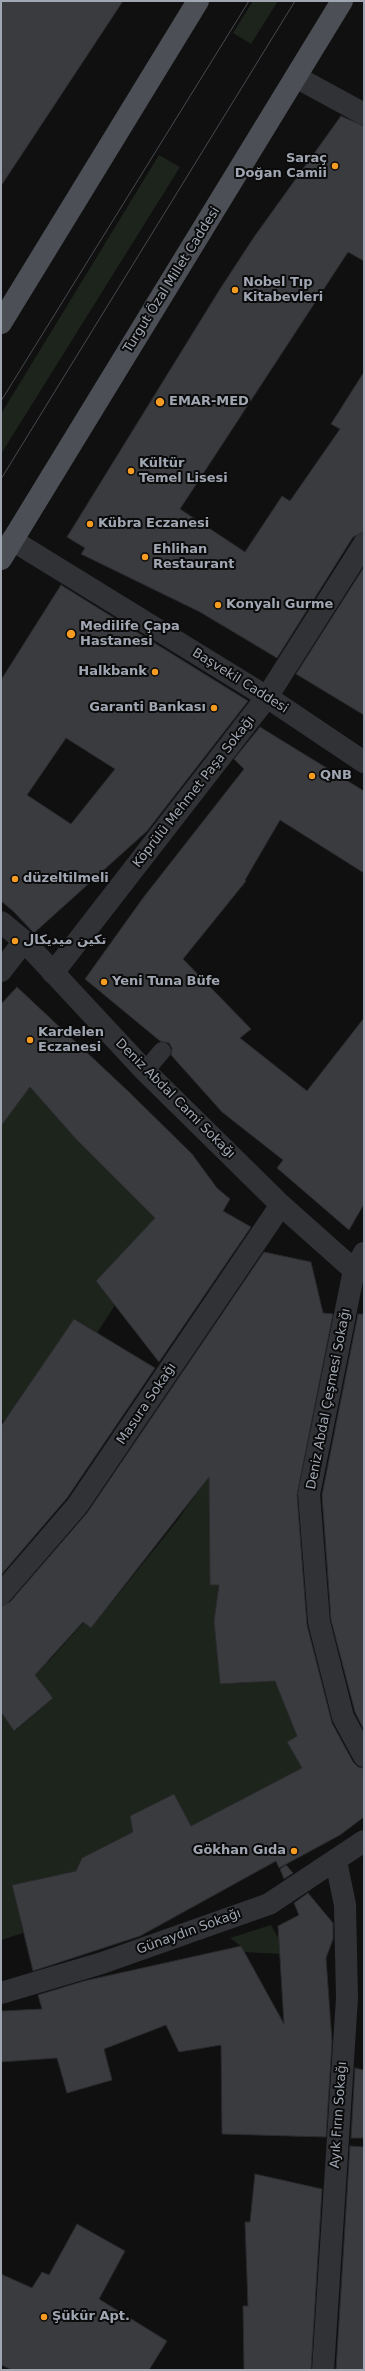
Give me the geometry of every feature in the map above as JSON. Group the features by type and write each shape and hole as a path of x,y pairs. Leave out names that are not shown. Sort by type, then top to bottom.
{"main road":[{"path":"1,323 198,1"},
{"name":"Turgut Özal Millet Caddesi","path":"1,559 342,1"}],"street":[{"path":"296,77 364,114"},
{"name":"Başvekil Caddesi","path":"12,540 267,697 364,762"},
{"name":"Köprülü Mehmet Paşa Sokağı","path":"53,973 267,697 364,544"},
{"name":"Deniz Abdal Cami Sokağı","path":"1,922 24,941 145,1071 281,1205 359,1261"},
{"path":"1,970 24,941"},
{"name":"Masura Sokağı","path":"1,1594 77,1506 281,1205"},
{"name":"Deniz Abdal Çeşmesi Sokağı","path":"359,1261 309,1494 319,1622 343,1717 364,1756"},
{"name":"Günaydın Sokağı","path":"1,1993 102,1963 269,1904 364,1842"},
{"name":"Ayık Fırın Sokağı","path":"323,2370 356,2001 345,1904 336,1861"}],"lane":[{"path":"145,1071 162,1051"}],"shaded area":[{"path":"253,1 278,1 251,44 233,33"},
{"path":"159,155 180,167 1,454 1,414"},
{"path":"30,1087 68,1130 159,1222 115,1305 97,1333 74,1319 39,1452 1,1419 1,1126"},
{"path":"211,1470 210,1585 219,1585 218,1592 225,1640 216,1641 220,1684 249,1683 271,1669 297,1736 287,1742 305,1773 259,1791 191,1828 135,1838 82,1858 76,1871 12,1885 23,1933 1,1940 1,1712 15,1731 53,1698 25,1663 36,1651 48,1662 84,1622 91,1628 177,1521"},
{"path":"271,1925 279,1939 280,1954 244,1952 241,1946 230,1938"}],"building":[{"path":"1,1 123,1 1,186"},
{"path":"341,116 364,126 364,261 348,252 180,509 245,552 282,496 290,501 340,429 331,424 364,372 364,532 353,537 277,658 200,612 81,554 85,548 67,537 220,289 254,237"},
{"path":"364,567 364,715 296,674"},
{"path":"61,585 248,701 147,831 34,933 1,901 1,680","holes":["66,738 115,769 71,824 27,795"]},
{"path":"260,727 364,791 364,873 280,820 245,880 246,881 183,959 251,1029 240,1038 307,1091 364,1018 364,1204 349,1230 277,1168 283,1160 222,1112 171,1055 172,1048 169,1043 160,1041 85,979 143,898 244,769 234,759"},
{"path":"17,987 129,1092 192,1154 217,1188 230,1199 223,1211 251,1227 159,1362 96,1281 155,1218 75,1138 30,1087 1,1126 1,1004"},
{"path":"264,1252 311,1262 323,1313 333,1314 297,1495 307,1625 332,1723 353,1762 358,1767 364,1768 364,1817 340,1835 279,1868 276,1861 140,1936 33,1971 12,1885 76,1871 82,1858 133,1832 130,1816 174,1794 191,1826 302,1768 287,1742 297,1736 275,1681 220,1684 214,1621 219,1585 210,1585 209,1477 91,1628 83,1622 35,1675 53,1698 14,1731 1,1712 1,1606 10,1602 87,1513"},
{"path":"358,1314 364,1314 364,1730 355,1712 331,1620 322,1495"},
{"path":"74,1319 155,1368 67,1498 1,1575 1,1426"},
{"path":"286,1865 293,1873 284,1879 280,1869"},
{"path":"308,1893 333,1923 333,1939 326,1958 332,2042 326,2137 222,2134 221,2045 179,2052 166,2025 104,2049 112,2080 67,2093 57,2058 1,2062 1,2011 42,2009 38,1995 84,1981 241,1946 284,2024 278,1926 299,1915 294,1903"},
{"path":"355,2068 364,2070 364,2138 351,2138"},
{"path":"350,2146 364,2147 364,2370 336,2370"},
{"path":"255,2174 322,2189 311,2370 244,2370 243,2306 248,2306 245,2222 250,2222"},
{"path":"77,2224 125,2251 99,2299 167,2341 149,2370 12,2370 1,2365 1,2274 32,2288 42,2272 49,2275"}],"tram line":[{"path":"1,401 249,1"},
{"path":"1,479 295,1"}],"place":[{"name":"Saraç Doğan Camii","path":"335,166"},
{"name":"Nobel Tıp Kitabevleri","path":"235,290"},
{"name":"EMAR-MED","path":"160,402"},
{"name":"Kültür Temel Lisesi","path":"131,471"},
{"name":"Kübra Eczanesi","path":"90,524"},
{"name":"Ehlihan Restaurant","path":"145,557"},
{"name":"Konyalı Gurme","path":"218,605"},
{"name":"Medilife Çapa Hastanesi","path":"71,634"},
{"name":"Halkbank","path":"155,672"},
{"name":"Garanti Bankası","path":"214,708"},
{"name":"QNB","path":"312,776"},
{"name":"düzeltilmeli","path":"15,879"},
{"name":"تكين ميديكال","path":"15,941"},
{"name":"Yeni Tuna Büfe","path":"104,982"},
{"name":"Kardelen Eczanesi","path":"30,1040"},
{"name":"Gökhan Gıda","path":"294,1851"},
{"name":"Şükür Apt.","path":"44,2317"}]}
